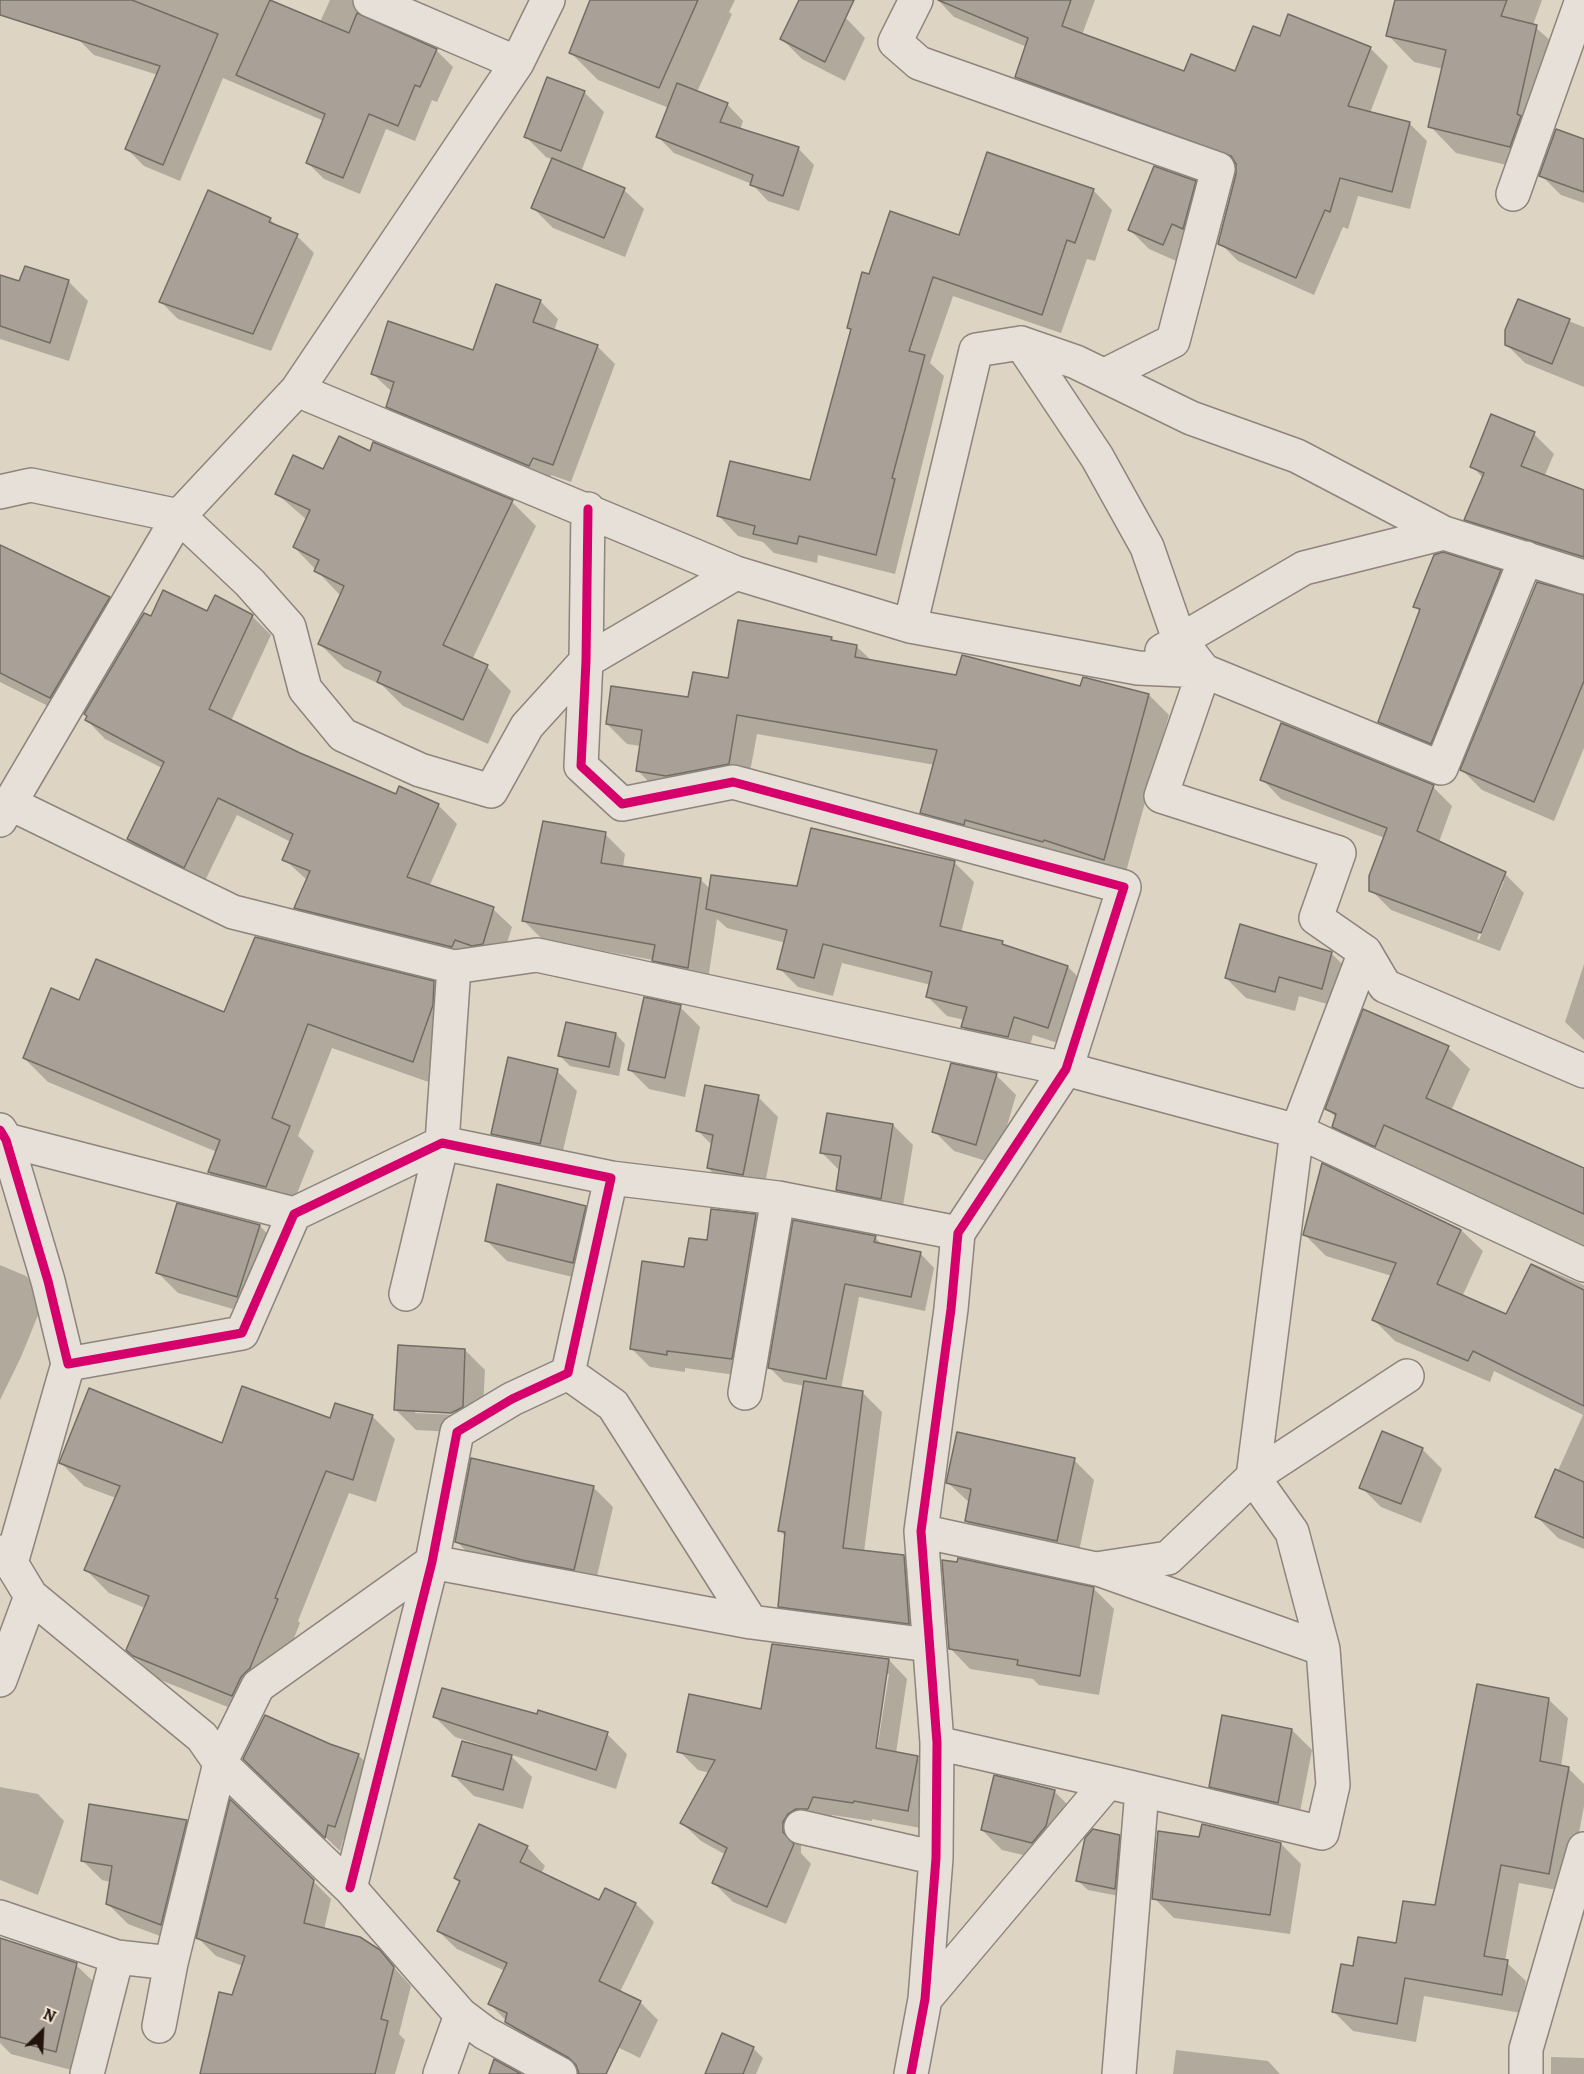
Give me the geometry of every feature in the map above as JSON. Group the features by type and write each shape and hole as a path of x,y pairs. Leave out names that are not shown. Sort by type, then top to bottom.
{"street":[{"path":"370,0 517,63"},
{"path":"548,0 517,63 297,390 179,516 4,812 233,912 454,967 537,955 1066,1069 1297,1131 1584,1265"},
{"path":"916,0 895,42 919,63 1218,169 1173,341 1106,375"},
{"path":"1513,194 1582,0"},
{"path":"1021,343 1097,457 1147,547 1179,639 1204,671"},
{"path":"910,626 976,350 1021,343 1106,375 1191,418 1297,456 1444,533 1584,577"},
{"path":"297,390 736,573 910,626 1138,668 1204,671 1441,768 1526,558"},
{"path":"0,492 31,485 179,516 250,583 289,627 305,689 343,735 420,770 491,791 527,726 586,661 736,573"},
{"path":"588,510 586,661 581,766 622,804 733,782 1124,887 1066,1069 958,1233 951,1309 921,1531 937,1743 936,1858 925,1999 911,2074"},
{"path":"1138,668 1179,639 1304,568 1444,533"},
{"path":"1204,671 1161,796 1339,853 1316,918 1365,952 1385,986 1584,1071"},
{"path":"937,1743 1322,1833 1333,1785 1323,1650 1292,1532 1253,1477 1297,1131 1365,952"},
{"path":"406,1294 442,1143 454,967"},
{"path":"3,1135 294,1214"},
{"path":"3,1135 48,1281 68,1364 6,1558 31,1596 202,1737 220,1763 350,1888 461,2015 485,2033 560,2074"},
{"path":"68,1364 242,1332 294,1214 442,1143 611,1178 778,1198 958,1233"},
{"path":"568,1373 611,1178"},
{"path":"745,1393 778,1198"},
{"path":"350,1888 432,1562 456,1432 512,1399 568,1373"},
{"path":"568,1373 613,1405 751,1622"},
{"path":"1096,1569 1168,1558 1253,1477 1407,1376"},
{"path":"921,1531 1096,1569 1323,1650"},
{"path":"159,2026 171,1963 220,1763 258,1686 432,1562 751,1622 929,1645"},
{"path":"0,1680 31,1596"},
{"path":"925,1999 1108,1782"},
{"path":"1119,2074 1142,1790"},
{"path":"801,1827 936,1858"},
{"path":"1526,2074 1526,2049 1584,1849"},
{"path":"0,1917 117,1957 171,1963"},
{"path":"87,2074 117,1957"},
{"path":"440,2074 461,2015"}],"building":[{"path":"0,0 132,0 218,34 163,165 125,149 160,66 0,15"},
{"path":"270,0 349,33 357,13 437,49 420,87 415,85 398,126 369,114 343,178 306,163 325,114 236,75"},
{"path":"590,0 698,0 659,88 569,53"},
{"path":"799,0 854,0 825,62 780,39"},
{"path":"938,0 1071,0 1062,26 1184,71 1191,54 1235,71 1253,26 1280,36 1288,14 1371,47 1348,106 1410,122 1392,192 1340,178 1330,212 1325,210 1296,278 1218,244 1236,174 1236,164 1231,156 1015,77 1028,38"},
{"path":"1395,0 1507,0 1501,16 1537,25 1517,114 1521,116 1510,147 1428,127 1446,50 1386,36"},
{"path":"547,77 585,91 561,151 524,137"},
{"path":"677,83 728,103 720,122 799,147 783,196 750,185 753,175 656,137"},
{"path":"1556,129 1584,139 1584,192 1539,176"},
{"path":"987,152 1094,189 1075,243 1067,240 1042,315 933,277 909,351 925,355 892,478 895,479 876,555 799,536 797,544 753,534 755,526 717,516 730,461 810,480 851,329 847,328 862,272 869,274 890,211 959,235"},
{"path":"552,158 625,188 604,238 531,208"},
{"path":"1154,166 1196,181 1183,229 1172,224 1163,245 1128,230"},
{"path":"208,190 271,218 269,222 298,234 253,334 159,302"},
{"path":"25,266 69,280 50,343 0,326 0,275 19,281"},
{"path":"496,284 541,300 533,322 598,345 553,465 533,458 529,466 386,407 394,382 371,374 388,321 473,350"},
{"path":"1518,299 1570,319 1552,364 1505,345 1505,330"},
{"path":"1491,414 1535,432 1521,466 1584,490 1584,557 1464,520 1484,473 1470,467"},
{"path":"339,436 370,451 373,442 513,500 443,645 488,665 463,720 377,682 381,672 318,644 344,586 314,571 319,560 293,547 310,510 275,494 293,455 323,469"},
{"path":"0,545 110,597 50,698 0,673"},
{"path":"1443,552 1501,570 1431,744 1378,722 1420,609 1413,607 1434,555"},
{"path":"1537,582 1584,595 1584,681 1534,802 1460,770"},
{"path":"163,590 207,611 215,595 253,615 209,709 300,753 396,794 399,786 439,804 407,877 494,907 483,944 472,946 455,940 452,947 294,908 310,871 282,860 293,834 218,798 184,868 127,839 164,762 85,720 87,716 84,714 144,613 151,616"},
{"path":"738,620 832,637 831,640 857,645 855,657 956,675 962,655 1080,686 1083,677 1149,694 1104,860 1044,840 1043,842 965,820 964,825 920,813 937,750 737,715 729,764 666,776 636,771 642,730 606,724 611,686 688,697 693,672 728,678"},
{"path":"1281,723 1434,785 1417,831 1506,872 1481,933 1369,891 1369,876 1387,828 1260,780"},
{"path":"543,821 606,832 601,863 701,878 688,968 652,961 655,945 522,921"},
{"path":"811,828 955,861 940,926 1003,941 1002,944 1068,966 1048,1028 1014,1017 1008,1037 961,1027 967,1007 926,997 932,972 823,944 814,978 777,969 787,930 706,909 711,875 797,886"},
{"path":"1240,924 1332,952 1322,989 1279,977 1275,992 1225,978"},
{"path":"255,937 434,981 433,1005 413,1062 308,1024 272,1118 290,1126 266,1187 208,1172 220,1140 23,1058 51,988 79,1000 96,959 224,1012"},
{"path":"644,997 681,1005 665,1078 628,1070"},
{"path":"1363,1009 1449,1046 1426,1098 1584,1168 1584,1214 1384,1125 1375,1147 1332,1127 1336,1114 1325,1109"},
{"path":"566,1022 616,1033 609,1067 558,1056"},
{"path":"508,1057 558,1069 540,1144 491,1134"},
{"path":"951,1063 997,1073 976,1145 932,1132"},
{"path":"705,1085 759,1095 743,1175 707,1168 713,1135 696,1131"},
{"path":"827,1113 893,1124 881,1199 836,1190 841,1156 820,1153"},
{"path":"1322,1163 1461,1230 1437,1284 1506,1314 1531,1264 1584,1290 1584,1406 1473,1351 1468,1361 1372,1320 1396,1263 1303,1235"},
{"path":"497,1184 586,1206 573,1263 485,1241"},
{"path":"177,1203 260,1225 237,1297 156,1273"},
{"path":"711,1209 756,1214 732,1359 667,1351 667,1355 630,1349 642,1261 684,1267 689,1238 707,1240"},
{"path":"793,1220 876,1236 874,1242 921,1252 911,1297 845,1284 826,1379 768,1368"},
{"path":"398,1345 465,1349 463,1407 451,1413 394,1410"},
{"path":"804,1381 863,1391 843,1548 904,1555 909,1624 778,1607 785,1532 778,1531"},
{"path":"242,1386 330,1418 335,1403 373,1415 353,1480 326,1471 275,1598 278,1599 250,1668 241,1677 232,1696 133,1656 126,1650 149,1596 84,1570 120,1486 59,1463 89,1388 222,1443"},
{"path":"1382,1431 1423,1448 1401,1504 1359,1488"},
{"path":"957,1432 1075,1458 1057,1541 965,1521 971,1489 946,1483"},
{"path":"471,1458 594,1486 574,1570 522,1560 455,1542"},
{"path":"1555,1469 1584,1482 1584,1538 1535,1517"},
{"path":"958,1558 1094,1587 1080,1676 1017,1665 1018,1660 949,1649 942,1560 957,1562"},
{"path":"772,1644 889,1659 876,1748 918,1756 908,1811 854,1801 853,1803 813,1797 808,1809 796,1809 788,1814 783,1822 783,1832 794,1844 767,1907 712,1883 727,1848 680,1823 715,1760 677,1752 689,1694 761,1709"},
{"path":"1477,1684 1549,1698 1540,1761 1569,1767 1549,1874 1501,1865 1484,1956 1508,1960 1502,1995 1405,1978 1397,2024 1332,2012 1341,1964 1353,1966 1358,1937 1396,1943 1403,1901 1435,1905"},
{"path":"442,1688 537,1714 538,1710 608,1732 596,1770 433,1717"},
{"path":"265,1715 330,1744 359,1754 335,1827 328,1825 325,1838 243,1759"},
{"path":"1222,1715 1292,1729 1278,1803 1209,1787"},
{"path":"462,1741 512,1755 503,1790 452,1776"},
{"path":"994,1775 1055,1790 1046,1826 1032,1843 981,1830"},
{"path":"230,1799 314,1880 304,1923 360,1937 380,1950 394,1967 381,2019 388,2021 375,2074 200,2074 219,1992 232,1995 245,1956 196,1938"},
{"path":"89,1804 187,1820 161,1925 106,1904 112,1866 81,1861"},
{"path":"479,1824 528,1846 520,1862 599,1900 605,1888 636,1903 599,1981 641,2001 606,2074 579,2074 576,2065 569,2058 505,2022 507,2013 488,2004 507,1963 437,1931 460,1881 454,1878"},
{"path":"1202,1824 1281,1843 1270,1915 1152,1899 1158,1831 1199,1837"},
{"path":"1093,1829 1120,1835 1115,1889 1076,1881 1085,1838"},
{"path":"0,1938 77,1963 56,2052 0,2037"},
{"path":"722,2033 754,2047 743,2074 705,2074"},
{"path":"494,2059 521,2074 489,2074"}],"cycle path":[{"path":"588,509 586,661 581,766 622,804 733,782 1124,887 1066,1069 958,1233 951,1309 921,1531 937,1743 936,1858 925,1999 911,2074"},
{"path":"0,1130 6,1140 48,1281 68,1364 242,1333 294,1214 442,1143 611,1178 568,1373 512,1399 457,1432 432,1562 350,1888"}]}
